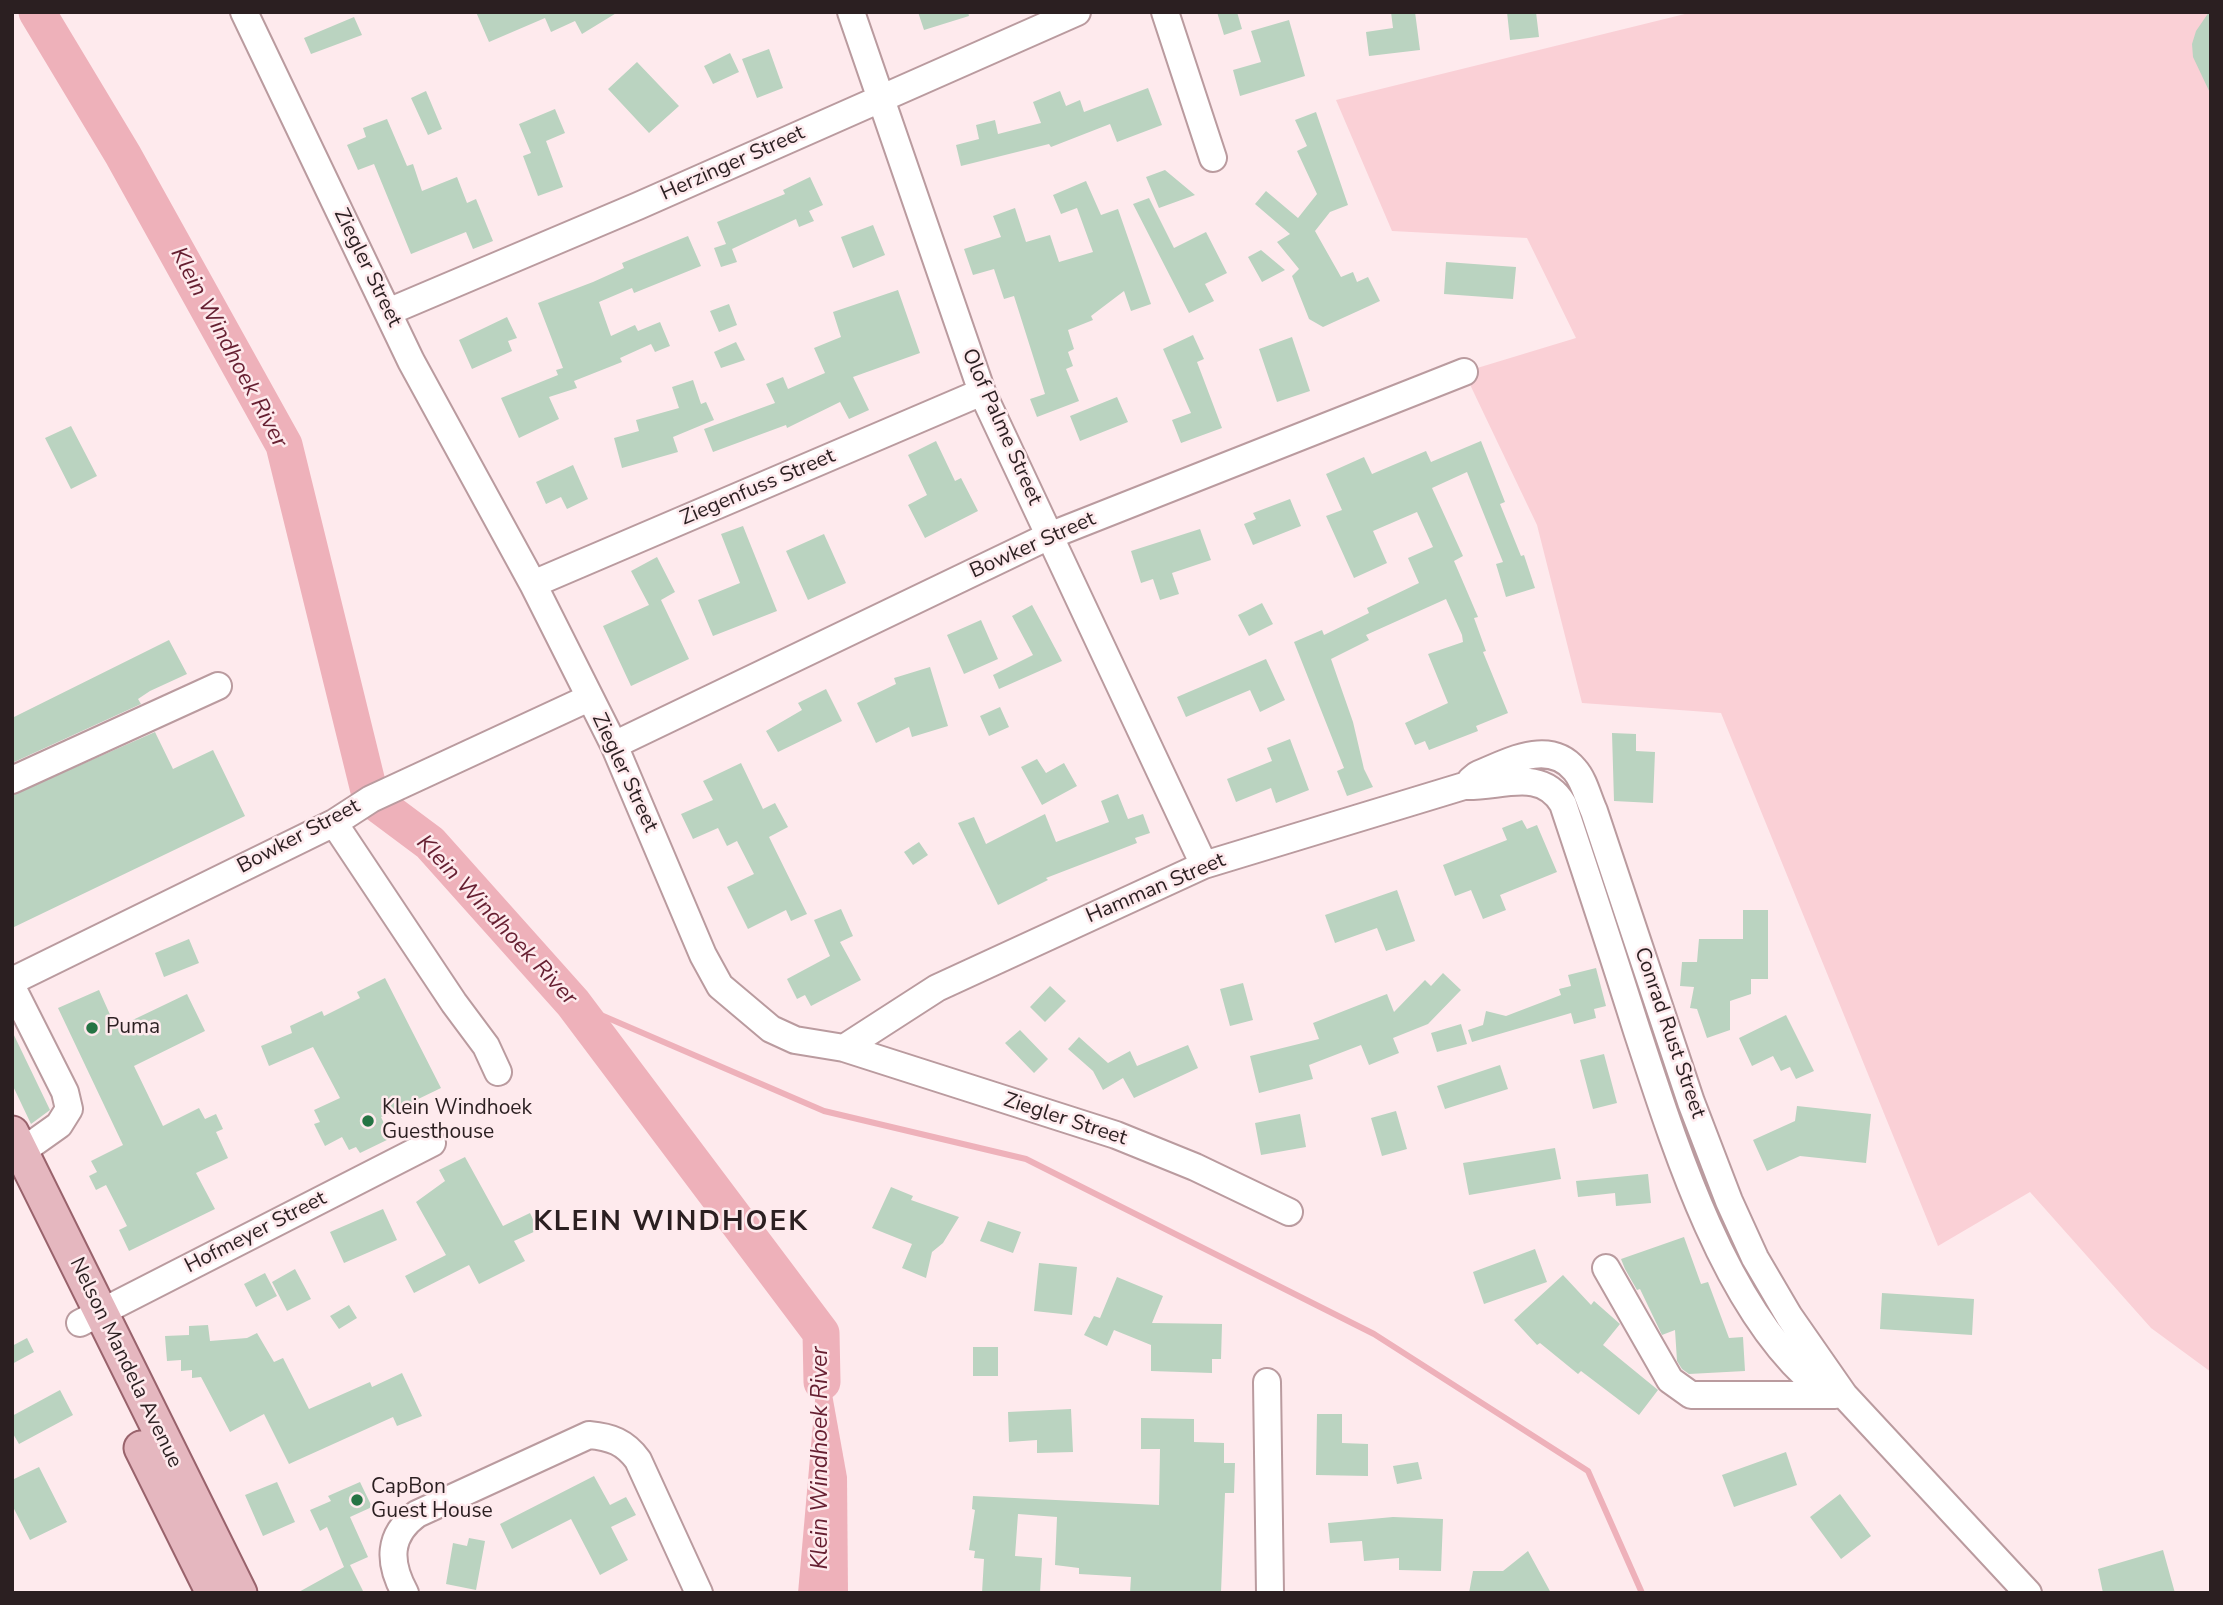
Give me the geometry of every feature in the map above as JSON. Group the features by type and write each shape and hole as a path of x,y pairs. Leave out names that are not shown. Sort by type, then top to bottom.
{"main road":[{"name":"Nelson Mandela Avenue","path":"17,1142 90,1318 213,1593"},
{"name":"Nelson Mandela Avenue","path":"12,1186 90,1318 240,1593"}],"street":[{"name":"Ziegler Street","path":"244,12 411,361 533,584 614,745 703,955 720,986 771,1028 795,1040 844,1048 1116,1135 1195,1167 1289,1212"},
{"name":"Olof Palme Street","path":"851,12 982,392 1204,865"},
{"name":"Herzinger Street","path":"388,312 1077,12"},
{"path":"1165,12 1213,158"},
{"name":"Bowker Street","path":"614,745 1049,536 1464,372"},
{"name":"Ziegenfuss Street","path":"533,584 982,392"},
{"path":"12,780 218,686"},
{"name":"Bowker Street","path":"12,981 334,823 372,799 589,698"},
{"name":"Conrad Rust Street","path":"1464,786 1477,775 1531,755 1546,754 1562,759 1576,770 1594,811 1687,1090 1729,1200 1755,1258 1789,1316 1844,1395 2028,1593"},
{"name":"Hamman Street","path":"844,1048 937,988 1204,865 1464,786 1485,787 1531,780"},
{"name":"Conrad Rust Street","path":"1531,780 1556,792 1563,804 1679,1160 1710,1228 1744,1293 1783,1350 1808,1378 1844,1395"},
{"path":"334,823 454,1003 486,1046 498,1072"},
{"path":"12,987 65,1092 69,1109 59,1125 17,1142"},
{"name":"Hofmeyer Street","path":"90,1318 432,1143"},
{"path":"1605,1268 1670,1380 1691,1395 1844,1395"},
{"path":"1267,1382 1270,1593"},
{"path":"404,1593 394,1560 394,1541 402,1524 416,1514 589,1435 608,1436 628,1447 638,1460 699,1593"}],"shaded area":[{"path":"1693,12 2211,12 2211,1372 2151,1328 2030,1192 1938,1246 1721,713 1582,703 1537,525 1464,372 1576,338 1527,238 1392,231 1336,100"}],"water":[{"path":"821,1333 847,1477 848,1593 798,1593"}],"building":[{"path":"476,12 618,12 582,34 575,21 551,32 545,18 489,42"},
{"path":"918,12 968,12 969,16 924,30"},
{"path":"1217,12 1237,12 1242,29 1224,35"},
{"path":"1391,12 1415,12 1420,50 1369,56 1366,32 1393,28"},
{"path":"1507,12 1536,12 1539,37 1510,40"},
{"path":"2209,12 2211,95 2193,57 2192,44 2196,31"},
{"path":"354,17 362,35 311,54 304,38"},
{"path":"1289,20 1305,76 1240,96 1233,70 1261,62 1251,31"},
{"path":"769,49 783,88 757,98 742,59"},
{"path":"730,53 739,72 713,84 704,66"},
{"path":"637,62 679,106 649,133 608,89"},
{"path":"1148,88 1162,125 1117,142 1110,124 1051,147 1049,144 961,166 956,145 979,139 976,125 995,120 998,134 1041,123 1033,102 1060,91 1066,106 1080,100 1084,112"},
{"path":"426,91 442,129 428,135 411,98"},
{"path":"555,109 565,133 546,141 563,187 538,196 523,156 531,153 519,124"},
{"path":"1316,112 1348,205 1330,212 1315,231 1341,277 1353,272 1357,282 1368,277 1380,301 1323,327 1309,319 1292,276 1299,269 1277,242 1290,234 1255,204 1266,191 1298,218 1317,194 1297,151 1307,146 1295,120"},
{"path":"387,119 407,166 413,164 422,191 457,177 467,203 476,199 493,241 473,249 466,232 411,254 374,164 358,170 347,145 366,137 363,128"},
{"path":"1165,170 1195,195 1159,208 1146,177"},
{"path":"810,177 823,205 809,211 814,221 799,227 796,219 732,249 737,262 721,267 714,248 726,244 717,222 785,194 783,190"},
{"path":"1086,181 1101,215 1118,209 1151,304 1131,311 1124,291 1091,316 1093,320 1068,330 1074,349 1068,352 1073,366 1066,369 1079,401 1037,417 1030,399 1045,394 1014,296 1004,299 994,269 973,275 964,249 1001,237 993,216 1015,208 1026,242 1050,235 1059,262 1093,252 1077,208 1061,214 1053,195"},
{"path":"1149,198 1174,248 1206,232 1227,273 1205,284 1214,301 1189,313 1133,204"},
{"path":"873,225 885,255 853,268 841,237"},
{"path":"688,236 701,266 634,293 632,288 599,302 611,336 635,325 638,331 660,322 670,346 655,352 651,344 620,358 622,362 574,381 577,388 549,397 559,419 519,438 501,398 558,375 556,370 563,368 538,303 593,282 624,268 622,263"},
{"path":"1261,250 1285,270 1262,282 1248,257"},
{"path":"1446,262 1516,267 1513,299 1444,294"},
{"path":"898,290 920,353 853,377 869,410 849,419 840,402 787,428 786,425 713,452 704,429 775,403 766,384 783,377 788,389 825,373 814,348 841,337 833,312"},
{"path":"729,304 737,325 719,332 710,311"},
{"path":"507,317 517,338 508,341 512,351 472,369 459,340"},
{"path":"1193,335 1204,359 1197,362 1222,428 1181,443 1172,420 1191,413 1163,349"},
{"path":"1292,337 1310,391 1277,402 1259,349"},
{"path":"736,342 745,360 721,368 714,352"},
{"path":"693,380 701,404 706,402 714,420 673,437 678,452 622,468 614,438 639,431 636,420 679,408 672,387"},
{"path":"1117,397 1128,422 1080,441 1070,416"},
{"path":"71,426 97,476 71,489 45,438"},
{"path":"936,441 955,481 961,478 978,511 925,538 908,505 927,495 908,455"},
{"path":"1481,441 1505,502 1500,504 1521,556 1524,555 1535,588 1506,597 1496,564 1503,562 1467,472 1432,488 1463,556 1454,561 1478,617 1474,618 1486,651 1483,652 1508,713 1476,726 1478,731 1429,750 1425,741 1415,745 1405,723 1448,703 1428,654 1463,642 1446,599 1366,635 1369,640 1331,659 1353,722 1364,769 1373,787 1347,796 1337,771 1344,768 1294,642 1322,630 1324,635 1369,613 1367,608 1419,583 1408,558 1433,547 1417,512 1373,531 1387,563 1354,578 1326,516 1342,510 1326,474 1364,457 1372,474 1426,451 1431,462"},
{"path":"573,465 588,499 567,509 561,497 546,504 536,482"},
{"path":"1290,499 1301,526 1253,545 1244,524 1256,519 1253,513"},
{"path":"743,526 777,611 713,636 698,600 740,583 721,534"},
{"path":"1200,529 1211,560 1172,573 1179,594 1160,600 1153,579 1141,583 1131,551"},
{"path":"824,534 846,583 808,600 786,551"},
{"path":"657,557 675,592 661,600 689,659 631,686 603,626 649,605 631,571"},
{"path":"1262,603 1273,624 1249,636 1238,615"},
{"path":"1032,605 1062,661 999,689 993,675 1033,655 1012,616"},
{"path":"981,620 998,659 964,674 947,635"},
{"path":"169,640 187,674 150,691 138,699 141,704 12,763 12,718"},
{"path":"1266,659 1285,700 1260,712 1250,690 1186,717 1177,697"},
{"path":"930,667 948,726 912,737 909,727 876,743 857,703 896,684 894,678"},
{"path":"826,689 842,721 778,752 766,731 802,710 798,703"},
{"path":"1000,707 1009,727 989,736 980,716"},
{"path":"155,732 173,769 213,750 245,816 12,928 12,795"},
{"path":"1612,733 1636,734 1636,751 1655,752 1653,803 1614,801"},
{"path":"1290,739 1309,790 1276,803 1271,788 1236,802 1227,779 1272,761 1267,748"},
{"path":"1037,759 1046,773 1064,763 1077,786 1042,805 1021,767"},
{"path":"741,763 763,809 775,803 788,827 769,837 807,914 791,921 786,910 748,929 727,887 754,874 737,841 727,846 718,828 693,839 681,814 713,800 703,781"},
{"path":"1118,794 1128,819 1143,814 1150,833 1135,838 1137,843 1046,878 1048,880 998,905 958,823 974,817 986,844 1045,814 1056,842 1109,822 1101,801"},
{"path":"1522,820 1527,829 1537,825 1557,872 1500,895 1506,910 1483,919 1471,890 1455,896 1443,865 1507,840 1502,828"},
{"path":"919,842 928,855 913,865 904,852"},
{"path":"1397,890 1415,941 1386,951 1377,928 1335,943 1325,915"},
{"path":"841,909 853,936 840,942 861,980 811,1006 805,995 797,999 787,979 830,956 814,920"},
{"path":"1743,910 1768,910 1768,979 1751,979 1751,994 1730,1001 1730,1030 1707,1038 1697,1009 1690,1008 1694,987 1680,986 1682,962 1697,962 1699,939 1743,939"},
{"path":"189,939 199,963 164,977 155,953"},
{"path":"1596,968 1606,1006 1594,1009 1596,1018 1574,1024 1571,1013 1472,1042 1468,1030 1483,1025 1486,1011 1506,1016 1561,995 1559,989 1571,986 1568,975"},
{"path":"1443,973 1461,990 1428,1024 1393,1038 1399,1053 1369,1065 1361,1045 1309,1065 1313,1079 1259,1093 1250,1056 1319,1039 1313,1023 1387,994 1394,1012 1425,980 1431,986"},
{"path":"385,978 441,1088 381,1117 391,1138 360,1153 356,1147 349,1150 342,1137 325,1146 314,1124 320,1122 314,1110 340,1098 313,1047 269,1066 261,1046 292,1033 290,1026 322,1011 324,1016 360,998 357,992"},
{"path":"1243,983 1253,1020 1230,1026 1220,989"},
{"path":"1050,986 1066,1001 1045,1022 1030,1007"},
{"path":"99,990 116,1028 187,994 205,1031 134,1066 163,1126 199,1108 205,1119 216,1114 223,1129 216,1132 228,1158 196,1173 215,1209 129,1251 119,1230 127,1226 106,1185 96,1190 89,1176 97,1172 91,1161 123,1145 58,1008"},
{"path":"1786,1015 1814,1071 1796,1079 1790,1067 1781,1071 1773,1056 1752,1066 1739,1038"},
{"path":"1461,1024 1467,1044 1437,1052 1431,1033"},
{"path":"1020,1030 1048,1059 1034,1073 1005,1043"},
{"path":"12,1031 50,1110 31,1124 12,1084"},
{"path":"1079,1037 1108,1063 1130,1051 1137,1066 1188,1045 1198,1068 1134,1098 1123,1078 1103,1090 1093,1071 1068,1049"},
{"path":"1604,1054 1617,1103 1593,1109 1580,1060"},
{"path":"1500,1065 1508,1089 1445,1109 1437,1086"},
{"path":"1797,1106 1871,1114 1866,1163 1800,1156 1767,1171 1753,1140 1795,1121"},
{"path":"1396,1111 1407,1149 1382,1156 1371,1118"},
{"path":"1300,1114 1306,1147 1261,1155 1255,1123"},
{"path":"1555,1148 1561,1179 1469,1195 1463,1163"},
{"path":"465,1157 503,1226 530,1213 538,1230 514,1241 525,1261 479,1284 469,1265 414,1293 405,1276 446,1255 416,1202 445,1181 439,1170"},
{"path":"1648,1174 1651,1203 1616,1206 1615,1193 1578,1197 1576,1181"},
{"path":"891,1187 913,1196 911,1200 959,1217 943,1243 932,1252 926,1278 902,1268 912,1244 872,1228"},
{"path":"383,1209 397,1240 344,1263 330,1232"},
{"path":"988,1221 1021,1232 1013,1253 980,1241"},
{"path":"1684,1237 1701,1284 1708,1282 1729,1338 1743,1337 1745,1371 1689,1374 1682,1369 1677,1361 1675,1330 1662,1335 1640,1289 1637,1290 1625,1269 1621,1259"},
{"path":"1535,1249 1547,1282 1484,1304 1473,1272"},
{"path":"1039,1263 1077,1267 1072,1315 1034,1311"},
{"path":"295,1269 311,1299 287,1311 272,1282"},
{"path":"265,1273 277,1296 256,1307 244,1284"},
{"path":"1563,1275 1591,1305 1594,1301 1620,1324 1603,1345 1658,1390 1639,1415 1581,1371 1578,1374 1540,1343 1537,1345 1514,1320"},
{"path":"1117,1277 1163,1296 1152,1323 1222,1324 1221,1359 1212,1359 1212,1373 1151,1371 1151,1345 1114,1330 1107,1346 1084,1335 1094,1316 1100,1318"},
{"path":"1882,1293 1974,1299 1972,1335 1880,1329"},
{"path":"349,1305 357,1318 339,1329 330,1316"},
{"path":"208,1325 210,1341 247,1338 257,1333 274,1362 283,1358 309,1409 370,1382 372,1387 402,1373 422,1416 397,1426 393,1417 289,1464 264,1414 230,1432 201,1377 192,1378 192,1370 181,1371 181,1360 167,1361 165,1336 189,1335 189,1326"},
{"path":"27,1338 34,1352 12,1364 12,1346"},
{"path":"973,1347 998,1347 998,1376 973,1376"},
{"path":"60,1390 73,1415 19,1444 12,1432 12,1416"},
{"path":"1071,1409 1073,1452 1037,1453 1037,1440 1009,1442 1008,1412"},
{"path":"1317,1414 1342,1414 1342,1443 1368,1444 1368,1476 1316,1475"},
{"path":"1141,1418 1194,1419 1194,1442 1224,1443 1224,1463 1235,1463 1234,1493 1225,1493 1221,1592 1130,1593 1131,1577 1079,1574 1079,1568 1055,1565 1057,1517 1018,1514 1015,1556 1042,1558 1040,1593 982,1593 984,1559 974,1558 975,1551 969,1550 975,1510 972,1509 973,1496 1159,1505 1160,1449 1141,1449"},
{"path":"1786,1452 1797,1485 1734,1507 1722,1475"},
{"path":"1418,1462 1422,1479 1397,1484 1393,1466"},
{"path":"39,1467 67,1522 30,1540 12,1505 12,1480"},
{"path":"594,1476 610,1505 626,1497 636,1515 611,1527 628,1560 600,1575 571,1519 512,1549 500,1524"},
{"path":"277,1482 295,1522 263,1536 245,1495"},
{"path":"360,1482 372,1507 350,1517 368,1557 350,1565 364,1593 297,1593 344,1567 327,1527 320,1531 310,1510 331,1501 328,1496"},
{"path":"1840,1494 1871,1536 1841,1559 1810,1517"},
{"path":"1393,1517 1443,1519 1441,1571 1399,1570 1399,1558 1364,1561 1362,1541 1330,1543 1328,1523"},
{"path":"469,1538 485,1541 476,1590 446,1584 453,1543 467,1546"},
{"path":"2163,1550 2175,1593 2103,1593 2098,1569"},
{"path":"1528,1551 1551,1593 1469,1593 1473,1571 1503,1571"}],"waterway":[{"name":"Klein Windhoek River","path":"37,12 123,155 284,445 371,799 430,843 573,1003 821,1333 822,1382"},
{"path":"573,1003 824,1111 1026,1159 1374,1334 1588,1471 1642,1593"}],"place":[{"name":"Puma","path":"92,1028"},
{"name":"Klein Windhoek Guesthouse","path":"368,1121"},
{"name":"CapBon Guest House","path":"357,1500"}],"district":[{"name":"KLEIN WINDHOEK","path":"671,1223"}]}
